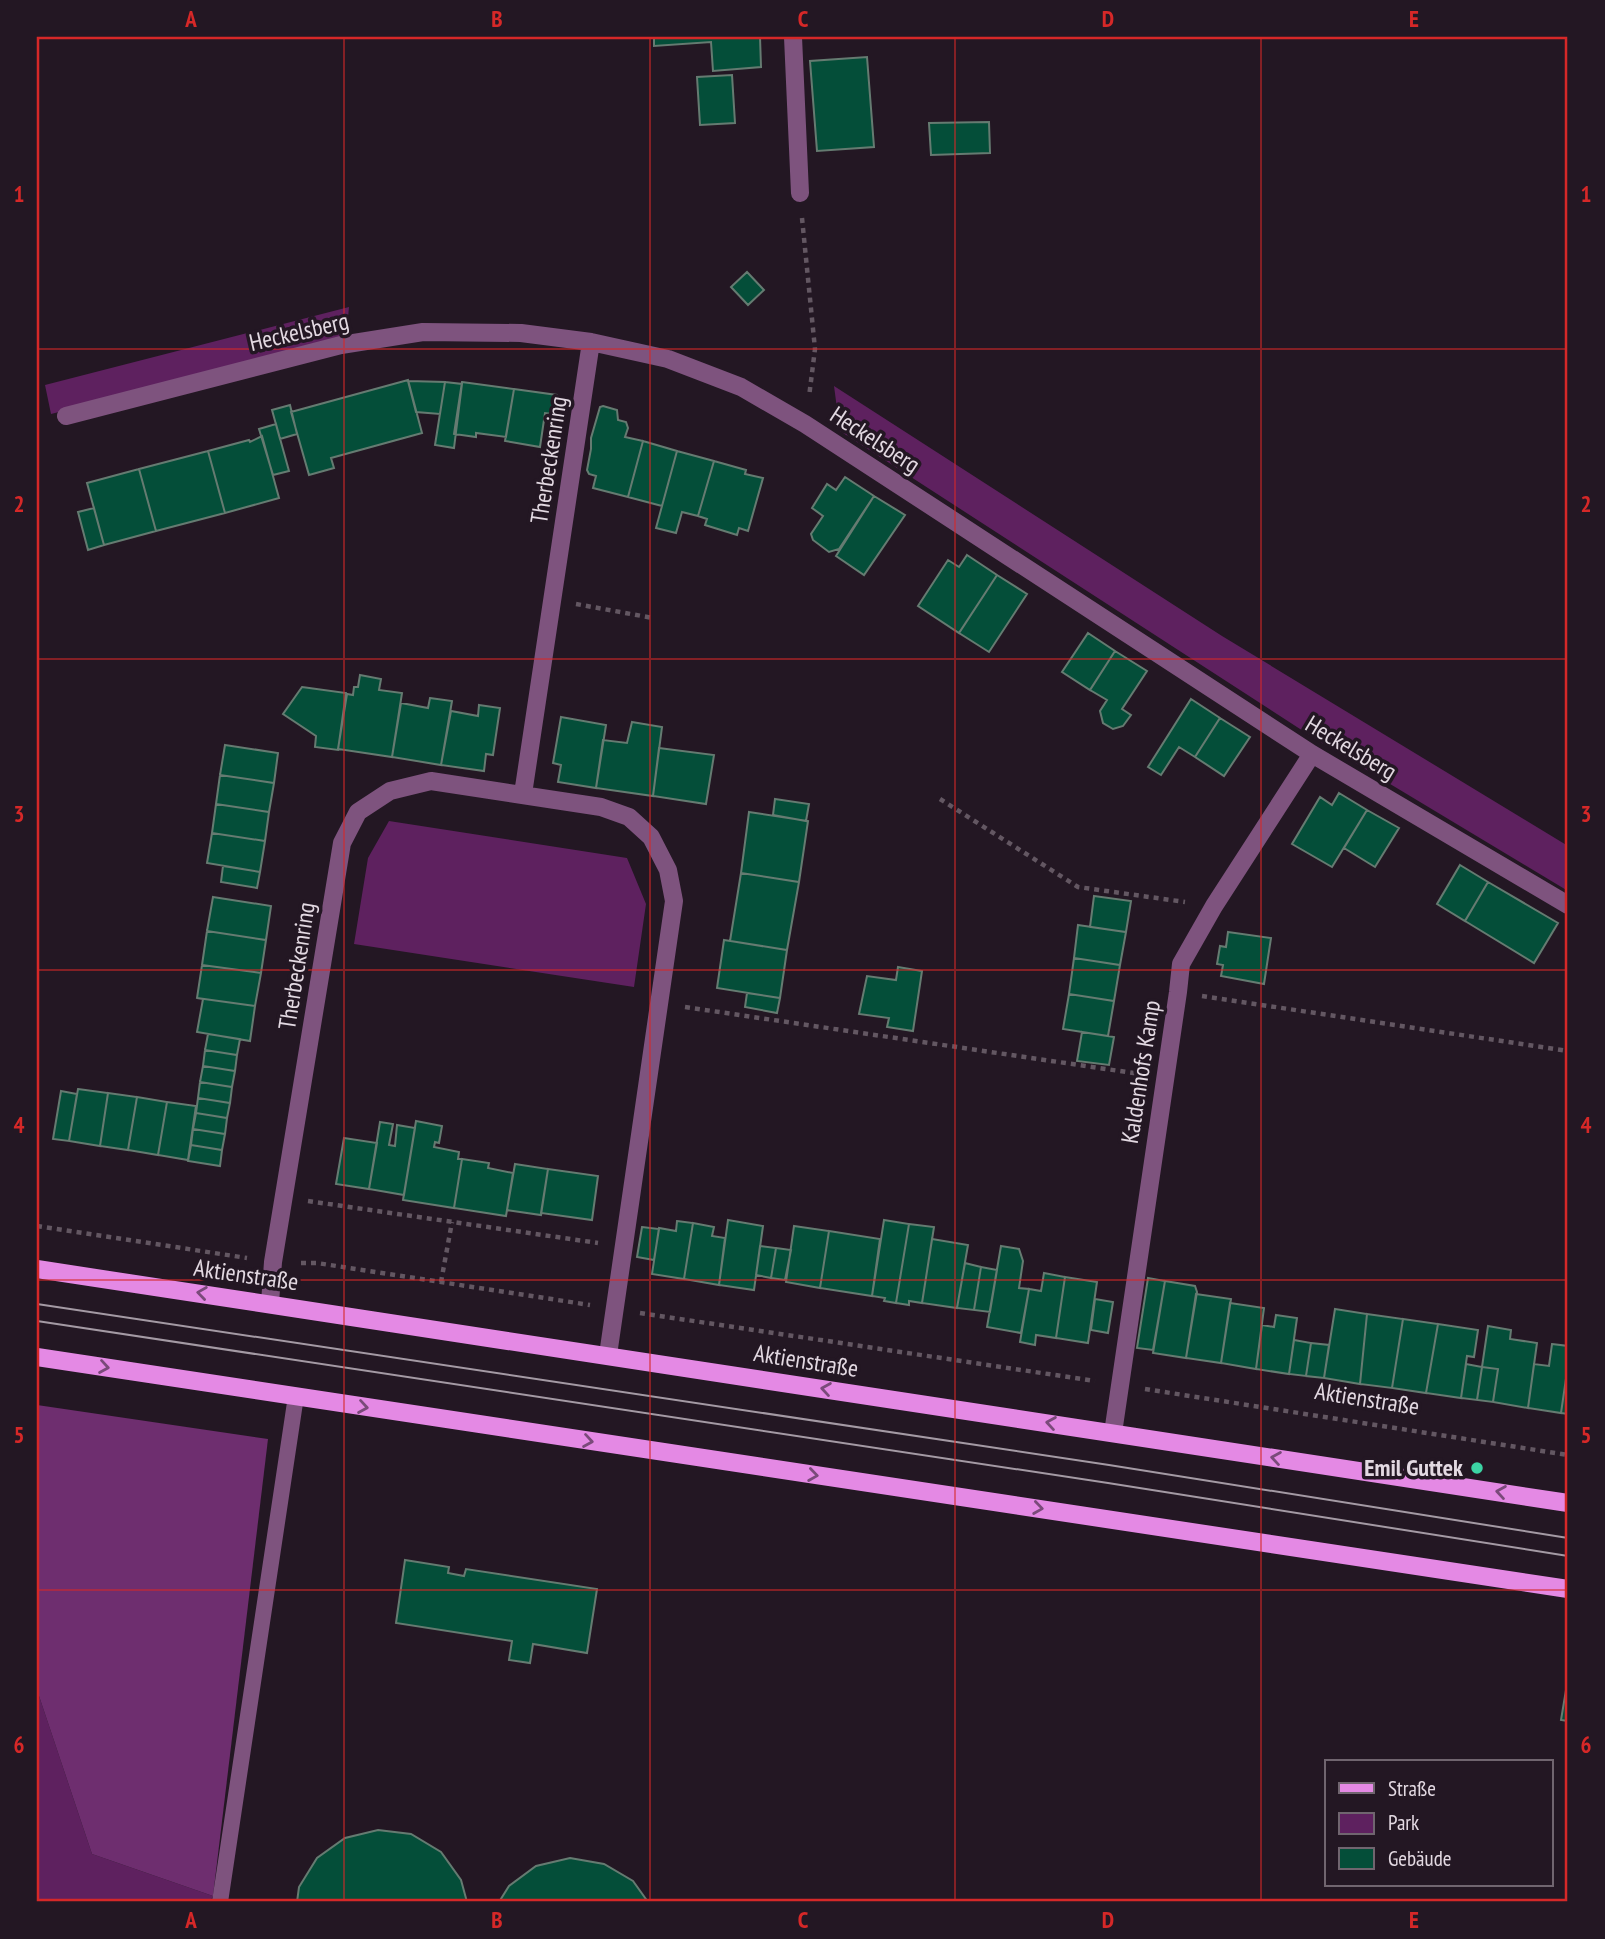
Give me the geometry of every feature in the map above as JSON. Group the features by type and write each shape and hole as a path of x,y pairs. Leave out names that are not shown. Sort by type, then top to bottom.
{"main road":[{"name":"Aktienstraße","path":"37,1269 1568,1503"},
{"path":"37,1357 1568,1589"}],"street":[{"path":"793,37 800,193"},
{"name":"Heckelsberg","path":"66,416 341,345 423,332 521,332 591,342 668,359 741,387 805,424 1312,754 1568,905"},
{"name":"Therbeckenring","path":"523,794 591,342"},
{"name":"Kaldenhofs Kamp","path":"1113,1433 1181,964 1214,906 1312,754"},
{"name":"Therbeckenring","path":"270,1303 283,1198 342,843 358,812 390,791 431,781 523,794 601,807 629,817 651,838 668,870 674,901 608,1355"}],"lane":[{"path":"220,1902 296,1396"}],"path":[{"path":"800,193 815,349 805,424"},
{"path":"551,600 653,618"},
{"path":"940,799 1078,887 1214,906"},
{"path":"1178,992 1568,1051"},
{"path":"659,1003 1165,1077"},
{"path":"283,1198 624,1247"},
{"path":"441,1282 452,1222"},
{"name":"Aktienstraße","path":"37,1226 273,1262 317,1263 1568,1455"}],"green space":[{"path":"349,307 346,339 51,414 45,385"},
{"path":"834,386 1222,636 1568,846 1568,891 1317,740 840,431"},
{"path":"389,821 627,858 646,904 634,987 354,944 368,858"},
{"path":"37,1690 92,1854 213,1896 210,1902 37,1902"}],"shaded area":[{"path":"37,1405 268,1439 213,1896 92,1854 37,1690"}],"building":[{"path":"654,37 760,37 761,67 713,71 711,42 654,46"},
{"path":"867,57 874,147 817,151 810,61"},
{"path":"732,75 735,123 700,125 697,77"},
{"path":"989,122 990,153 931,155 929,123"},
{"path":"747,272 764,290 748,305 731,287"},
{"path":"408,380 422,433 331,458 334,468 309,475 291,412"},
{"path":"408,381 445,382 440,414 416,412"},
{"path":"445,382 462,384 454,448 435,445"},
{"path":"462,382 514,389 506,437 476,433 476,437 454,434"},
{"path":"514,389 557,395 559,398 553,414 545,413 540,447 505,441"},
{"path":"290,405 297,434 280,439 272,410"},
{"path":"600,407 617,410 618,420 626,422 628,428 625,437 643,441 628,497 593,488 596,476 589,474 587,470 591,438"},
{"path":"276,424 289,471 273,475 259,429"},
{"path":"262,436 279,498 225,513 208,451 249,440 250,442"},
{"path":"643,441 677,451 662,506 628,497"},
{"path":"208,451 225,513 156,531 139,469"},
{"path":"677,451 714,461 698,516 682,512 676,533 656,528"},
{"path":"714,461 746,470 745,474 763,478 748,531 739,528 737,535 705,525 707,519 698,516"},
{"path":"139,469 156,531 104,545 87,483"},
{"path":"845,477 874,496 839,549 829,552 813,540 811,534 823,516 812,508 827,484 836,490"},
{"path":"874,496 905,515 864,575 836,556"},
{"path":"94,508 104,545 88,550 78,512"},
{"path":"967,555 997,575 959,633 918,606 948,560 959,567"},
{"path":"997,575 1027,594 989,652 959,633"},
{"path":"1088,633 1115,651 1090,690 1062,672"},
{"path":"1115,651 1147,671 1122,709 1131,715 1123,726 1113,729 1103,723 1100,711 1107,700 1090,690"},
{"path":"360,675 381,679 379,690 402,693 392,757 338,749 347,694 353,695"},
{"path":"302,687 346,693 338,750 315,747 316,736 283,714"},
{"path":"430,698 452,701 441,765 392,757 401,703 428,708"},
{"path":"1191,699 1220,718 1195,757 1179,747 1161,775 1148,767"},
{"path":"479,705 500,708 493,755 486,754 484,771 441,765 451,711 478,716"},
{"path":"561,717 606,725 596,788 558,782 561,765 553,763"},
{"path":"1220,718 1250,737 1224,776 1195,757"},
{"path":"632,722 662,727 653,796 596,788 603,740 627,743"},
{"path":"225,745 278,753 274,783 220,775"},
{"path":"659,748 714,755 706,804 653,796"},
{"path":"220,775 274,783 269,812 216,804"},
{"path":"1339,793 1367,810 1332,867 1292,844 1320,797 1332,805"},
{"path":"775,799 809,804 806,821 773,815"},
{"path":"216,804 269,812 265,841 212,833"},
{"path":"1367,810 1399,828 1375,867 1344,848"},
{"path":"749,812 808,821 799,882 741,873"},
{"path":"212,833 265,841 260,872 207,863"},
{"path":"1460,865 1488,882 1465,921 1437,904"},
{"path":"223,866 260,872 257,888 221,882"},
{"path":"741,873 799,882 787,950 730,941"},
{"path":"1488,882 1558,923 1534,963 1465,921"},
{"path":"1094,896 1131,901 1126,932 1090,927"},
{"path":"213,897 271,906 266,940 207,931"},
{"path":"1078,925 1126,932 1120,965 1074,958"},
{"path":"207,931 266,940 261,973 202,965"},
{"path":"1228,932 1271,938 1264,984 1221,976 1223,965 1217,964 1220,946 1226,947"},
{"path":"724,940 787,950 780,998 717,988"},
{"path":"1074,958 1120,965 1114,1001 1069,994"},
{"path":"202,965 261,973 255,1006 197,998"},
{"path":"898,967 922,971 913,1031 887,1027 889,1018 859,1014 867,976 896,980"},
{"path":"747,993 780,998 777,1013 745,1007"},
{"path":"1069,994 1114,1001 1108,1036 1063,1029"},
{"path":"197,998 255,1006 250,1041 197,1032 203,999"},
{"path":"1082,1032 1114,1037 1109,1065 1077,1061"},
{"path":"208,1034 240,1039 237,1055 205,1050"},
{"path":"205,1050 237,1055 235,1071 203,1066"},
{"path":"203,1066 235,1071 232,1087 200,1082"},
{"path":"200,1082 232,1087 230,1103 198,1098"},
{"path":"78,1089 108,1093 100,1146 69,1141"},
{"path":"61,1091 77,1094 69,1141 53,1139"},
{"path":"108,1093 137,1097 128,1150 100,1146"},
{"path":"137,1097 167,1102 158,1155 128,1150"},
{"path":"198,1098 230,1103 227,1118 196,1113"},
{"path":"167,1102 196,1106 188,1160 158,1155"},
{"path":"196,1113 227,1118 225,1134 193,1129"},
{"path":"416,1121 442,1126 439,1143 435,1142 434,1147 459,1152 458,1159 462,1159 454,1208 403,1200"},
{"path":"380,1122 393,1124 389,1145 395,1146 397,1125 415,1128 404,1195 369,1189"},
{"path":"193,1129 225,1134 222,1150 191,1145"},
{"path":"344,1138 377,1143 369,1189 336,1184"},
{"path":"191,1145 222,1150 220,1166 188,1161"},
{"path":"462,1159 489,1163 488,1168 513,1173 506,1216 454,1208"},
{"path":"515,1164 548,1169 541,1215 507,1210"},
{"path":"548,1169 598,1176 592,1220 541,1213"},
{"path":"728,1220 763,1226 754,1290 719,1285"},
{"path":"884,1220 909,1224 896,1303 872,1296"},
{"path":"677,1221 693,1223 684,1279 652,1274 659,1228 676,1231"},
{"path":"693,1223 714,1227 712,1236 725,1238 719,1285 684,1279"},
{"path":"909,1224 934,1227 922,1303 909,1301 909,1305 896,1303"},
{"path":"794,1226 829,1231 820,1288 786,1282"},
{"path":"642,1227 659,1229 654,1260 637,1257"},
{"path":"829,1231 880,1239 872,1296 820,1288"},
{"path":"932,1239 968,1245 957,1308 922,1303"},
{"path":"760,1246 776,1248 771,1278 756,1275"},
{"path":"1001,1246 1019,1249 1023,1261 1019,1288 1029,1289 1021,1333 987,1327"},
{"path":"776,1248 791,1250 785,1280 771,1278"},
{"path":"965,1263 981,1267 974,1310 957,1308"},
{"path":"981,1267 997,1270 990,1312 974,1310"},
{"path":"1044,1273 1065,1277 1056,1338 1036,1335 1035,1345 1020,1342 1029,1289 1041,1291"},
{"path":"1065,1277 1097,1282 1088,1343 1056,1338"},
{"path":"1148,1278 1165,1281 1153,1350 1137,1348"},
{"path":"1165,1281 1195,1286 1197,1292 1186,1358 1153,1353"},
{"path":"1196,1294 1231,1299 1221,1363 1186,1358"},
{"path":"1095,1299 1113,1302 1108,1333 1091,1330"},
{"path":"1230,1303 1264,1308 1256,1369 1221,1363"},
{"path":"1335,1309 1367,1314 1360,1384 1324,1378"},
{"path":"1367,1314 1403,1319 1392,1388 1360,1384"},
{"path":"1276,1315 1297,1318 1289,1374 1256,1369 1262,1325 1274,1327"},
{"path":"1403,1319 1438,1324 1426,1393 1392,1388"},
{"path":"1438,1324 1478,1330 1474,1357 1467,1356 1461,1398 1426,1393"},
{"path":"1488,1326 1511,1330 1510,1339 1537,1343 1528,1408 1493,1402 1498,1369 1482,1367"},
{"path":"1294,1340 1311,1343 1306,1376 1289,1374"},
{"path":"1311,1343 1329,1345 1324,1378 1306,1376"},
{"path":"1552,1344 1568,1346 1561,1413 1528,1408 1534,1364 1549,1366"},
{"path":"1466,1364 1482,1367 1477,1400 1461,1398"},
{"path":"1568,1365 1568,1414 1561,1413"},
{"path":"1482,1367 1498,1369 1493,1402 1477,1400"},
{"path":"405,1560 449,1567 448,1573 464,1576 466,1569 597,1589 587,1653 533,1644 530,1663 509,1660 512,1641 396,1623"},
{"path":"1566,1690 1568,1691 1568,1721 1561,1720"},
{"path":"378,1830 411,1834 441,1852 461,1880 467,1902 297,1902 299,1887 317,1858 345,1838"},
{"path":"570,1858 604,1864 633,1881 648,1902 499,1902 509,1886 536,1866"}],"tram line":[{"path":"37,1304 1109,1465 1568,1538"},
{"path":"37,1321 1108,1483 1568,1556"}],"place":[{"name":"Emil Guttek","path":"1477,1468"}]}
